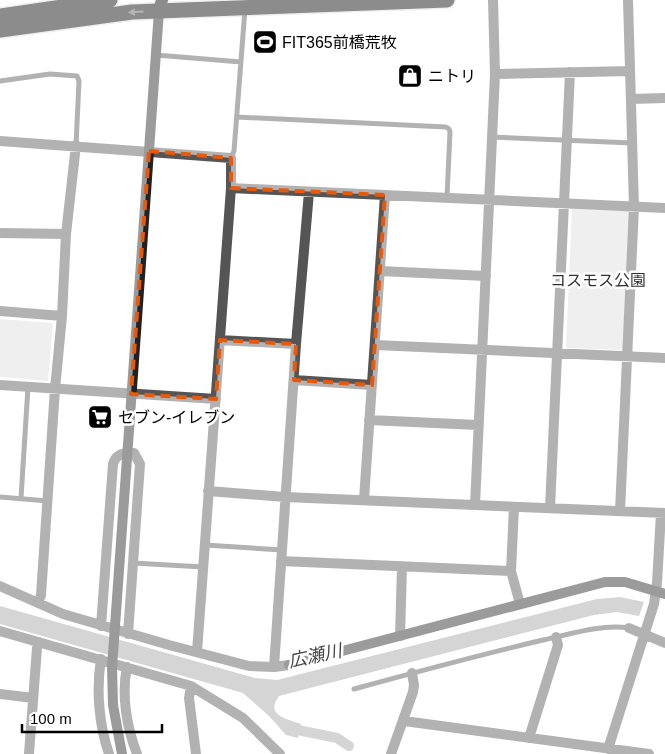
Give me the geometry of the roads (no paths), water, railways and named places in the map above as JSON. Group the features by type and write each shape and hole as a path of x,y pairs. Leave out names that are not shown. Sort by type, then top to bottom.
{"highway":[{"path":"0,16 110,0"},
{"path":"0,30 132,12 160,5 245,7 447,0"}],"street":[{"path":"475,504 495,74 493,0"},
{"path":"620,511 634,207 628,0"},
{"path":"122,754 112,705 112,667 160,5"},
{"path":"495,74 630,71"},
{"path":"550,508 570,72"},
{"path":"631,99 665,98"},
{"path":"0,141 76,145 231,158 231,188 197,652"},
{"path":"38,603 41,595 55,389 62,316 66,234 76,145"},
{"path":"231,188 665,208"},
{"path":"274,667 296,344 309,192"},
{"path":"364,499 385,195"},
{"path":"0,233 66,234"},
{"path":"380,271 486,276"},
{"path":"0,311 62,316"},
{"path":"220,340 296,344"},
{"path":"375,345 665,358"},
{"path":"294,380 372,384"},
{"path":"0,385 216,399"},
{"path":"369,420 478,425"},
{"path":"101,626 114,459 128,452 134,454 140,461 128,634"},
{"path":"208,492 663,513 661,593 654,604 643,634 608,749"},
{"path":"514,507 511,571 520,604"},
{"path":"281,561 511,571"},
{"path":"400,636 402,567"},
{"path":"0,586 63,614 128,634 238,664 274,667 289,665 605,582 625,582 661,593"},
{"path":"629,628 665,642"},
{"path":"0,631 191,686 243,718 280,754"},
{"path":"529,738 558,645 556,637"},
{"path":"29,754 39,642"},
{"path":"101,659 99,682 100,708 103,734 108,753"},
{"path":"127,667 125,692 128,721 135,750"},
{"path":"391,754 414,692 412,673"},
{"path":"191,686 189,698 196,754"},
{"path":"0,694 34,698"},
{"path":"404,721 649,754"}],"lane":[{"path":"231,158 234,151 245,7"},
{"path":"156,55 241,62"},
{"path":"0,82 50,74 77,76 79,81 76,145"},
{"path":"237,118 446,127 450,132 447,198"},
{"path":"491,137 632,144"},
{"path":"21,498 28,387"},
{"path":"0,497 48,501"},
{"path":"205,545 282,550"},
{"path":"133,563 204,567"},
{"path":"354,689 556,637 607,626 629,628"}],"waterway":[{"path":"288,728 337,738 349,746"}],"place":[{"name":"FIT365前橋荒牧","path":"265,42"},
{"name":"ニトリ","path":"410,76"},
{"name":"セブン-イレブン","path":"100,417"}],"park label":[{"name":"コスモス公園","path":"598,280"}],"water label":[{"name":"広瀬川","path":"315,656"}]}
